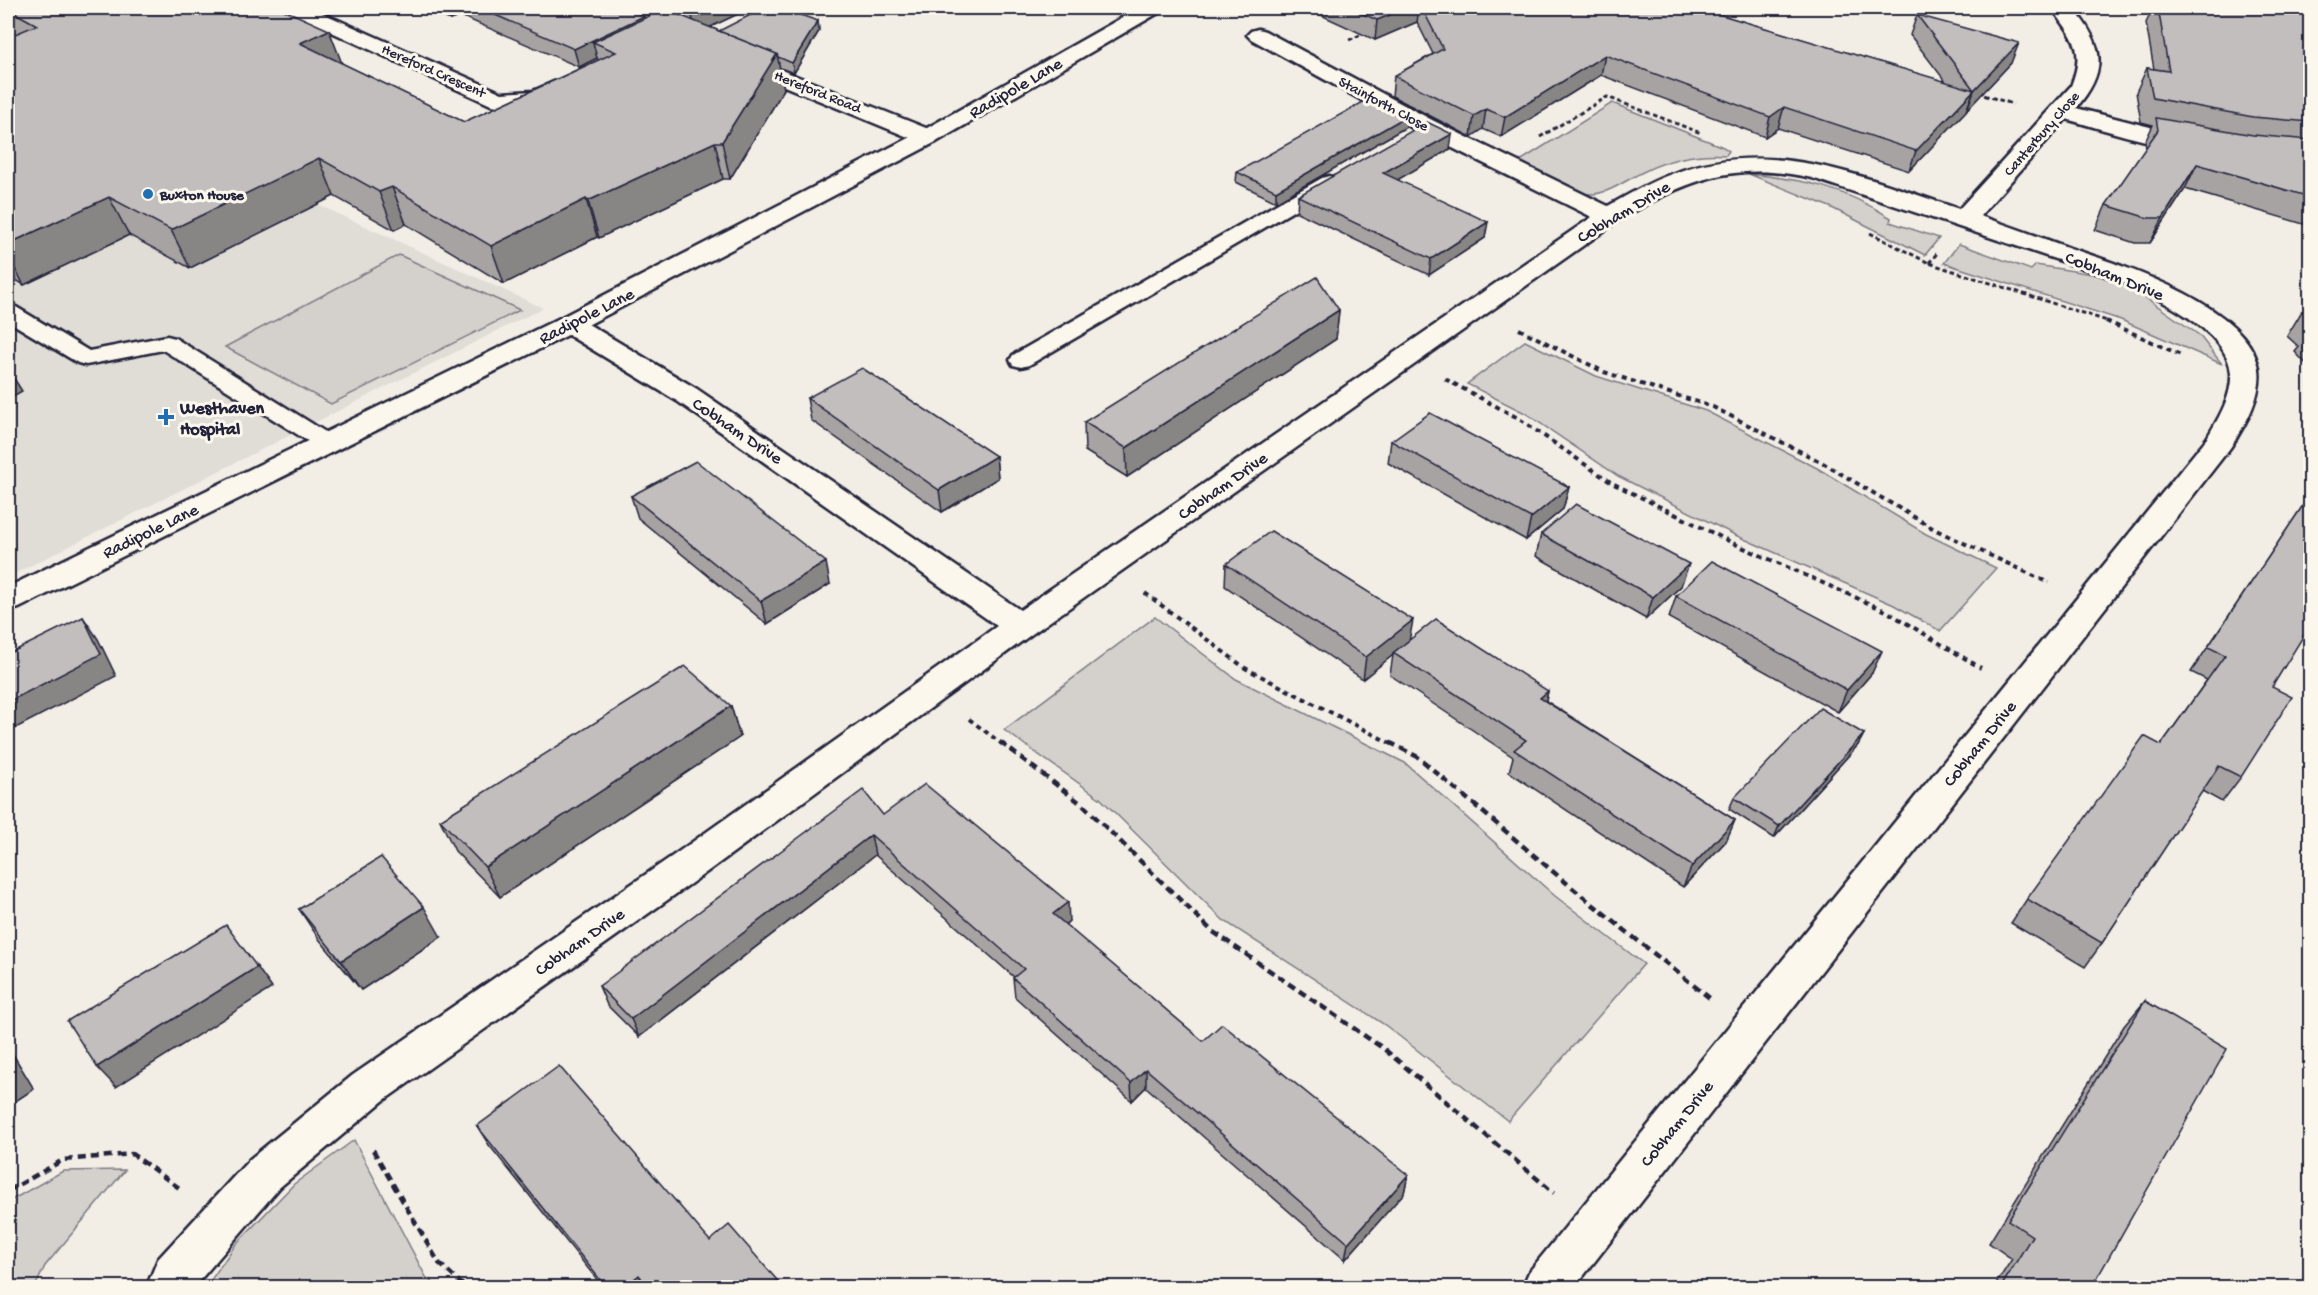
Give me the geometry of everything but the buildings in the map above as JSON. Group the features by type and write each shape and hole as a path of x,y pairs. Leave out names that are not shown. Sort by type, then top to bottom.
{"street":[{"name":"Hereford Crescent","path":"295,8 499,100 538,97 580,78"},
{"name":"Radipole Lane","path":"8,600 569,324 928,137 1153,8"},
{"name":"Canterbury Close","path":"1964,219 2081,88 2090,66 2086,44 2075,23 2062,8"},
{"name":"Stainforth Close","path":"1258,35 1426,126 1609,216"},
{"name":"Hereford Road","path":"719,51 928,137"},
{"path":"2060,114 2148,134 2217,146"},
{"name":"Cobham Drive","path":"169,1287 174,1275 265,1173 368,1088 678,872 1020,626 1609,216 1662,184 1708,168 1744,165 1762,164 1820,172 2134,278 2179,301 2217,327 2240,353 2246,375 2241,398 2220,442 1545,1287"},
{"name":"Cobham Drive","path":"569,324 697,402 1020,626"}],"lane":[{"path":"1406,138 1426,126"},
{"path":"1021,360 1343,174"},
{"path":"8,312 86,358 167,343 327,443"}],"path":[{"path":"1709,8 1714,16"},
{"path":"1304,60 1368,32"},
{"path":"1977,93 2060,114"},
{"path":"1499,163 1607,97 1735,146 1744,165"},
{"path":"1868,231 1929,263 2112,323 2244,383"},
{"path":"1476,308 1604,372 1713,406 1821,462 1936,530 2091,602"},
{"path":"1404,358 1518,418 1612,483 1735,543 1886,611 2020,692"},
{"path":"1108,565 1245,668 1418,758 1576,891 1750,1030"},
{"path":"931,690 1083,804 1212,931 1384,1049 1594,1226"},
{"path":"348,1106 439,1263 466,1287"},
{"path":"8,1191 63,1160 132,1154 224,1219"}],"shaded area":[{"name":"Westhaven Hospital","path":"8,62 543,308 8,577"},
{"path":"1612,103 1729,151 1726,155 1694,156 1664,163 1614,188 1594,194 1586,194 1566,187 1517,163"},
{"path":"1749,174 1806,182 1840,192 1873,207 1891,218 1890,222 1939,238 1925,255 1830,207"},
{"path":"1959,244 2031,270 2036,265 2098,275 2133,289 2199,335 2222,364 2121,320 1944,263"},
{"path":"399,255 520,310 331,404 225,347"},
{"path":"1525,341 1596,376 1706,411 1817,468 1926,534 1996,568 1940,631 1894,605 1735,535 1618,476 1525,413 1467,384"},
{"path":"1155,617 1236,679 1405,763 1555,896 1644,964 1508,1121 1385,1025 1223,920 1101,799 1004,730"},
{"path":"354,1140 426,1277 438,1287 206,1287 236,1244 294,1184"},
{"path":"125,1170 45,1266 35,1287 8,1287 8,1202 63,1171"}],"place":[{"name":"Buxton House","path":"148,194"},
{"name":"Westhaven Hospital","path":"166,417"}]}
